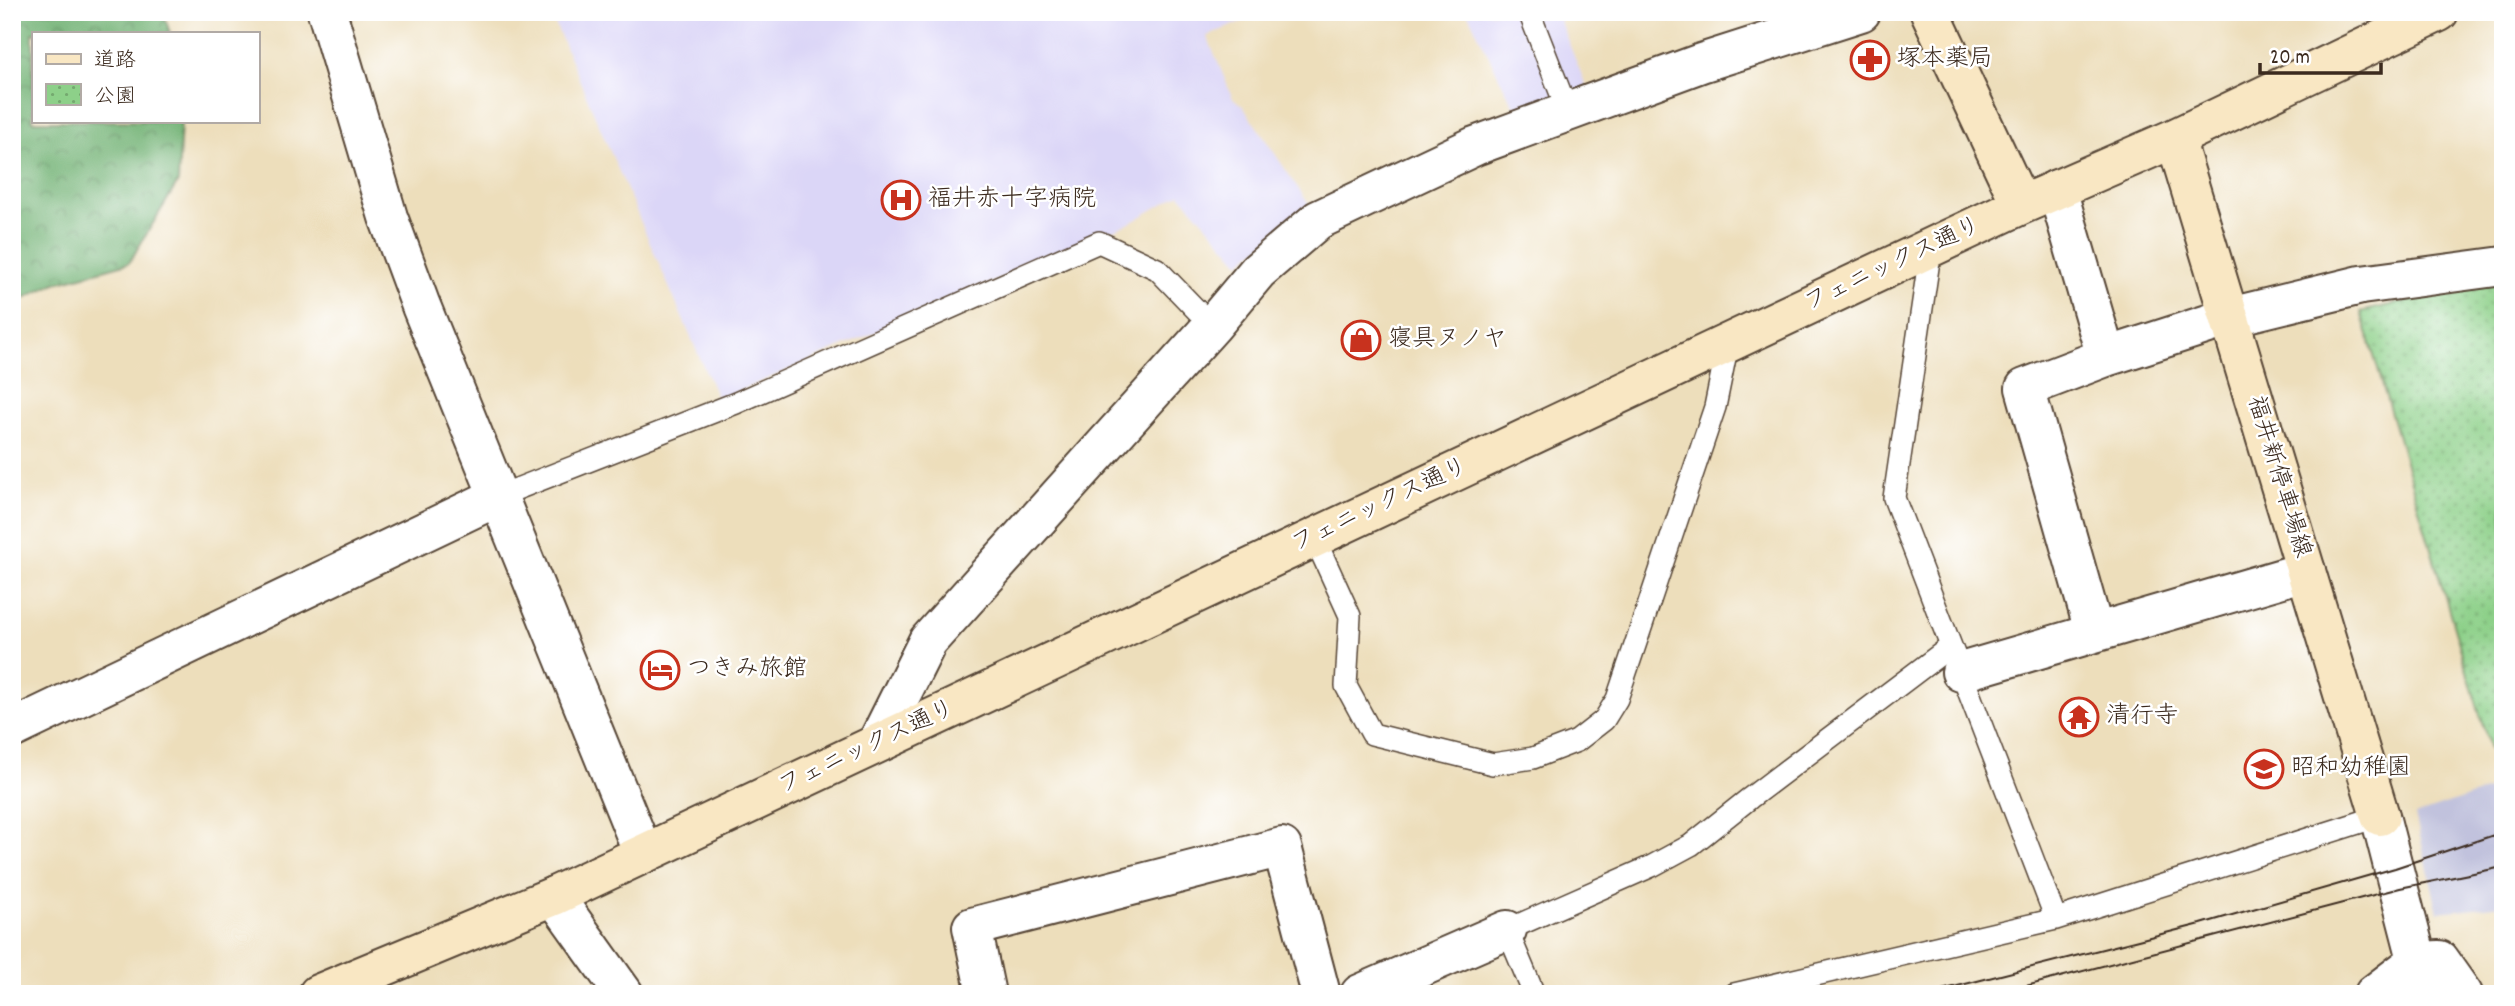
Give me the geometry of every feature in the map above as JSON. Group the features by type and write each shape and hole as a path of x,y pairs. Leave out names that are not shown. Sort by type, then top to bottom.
{"main road":[{"path":"1930,12 2021,205"},
{"name":"フェニックス通り","path":"318,994 554,896 1728,342 2021,205 2175,138 2439,12"},
{"name":"福井新停車場線","path":"2175,138 2380,816"}],"street":[{"path":"327,12 388,216 421,306 643,853"},
{"path":"877,743 928,640 1212,326 1258,271 1318,220 1475,146 1701,62 1861,12"},
{"path":"2057,190 2106,357"},
{"path":"2094,631 2025,388 2106,357 2230,317 2361,285 2503,265"},
{"path":"12,729 499,496"},
{"path":"1956,659 2094,631 2306,571"},
{"path":"2380,816 2421,977"},
{"path":"986,994 972,927 1282,846 1321,994"},
{"path":"554,896 624,994"},
{"path":"1360,994 1507,930"},
{"path":"2374,994 2421,977 2439,960 2463,994"}],"lane":[{"path":"1529,12 1567,112"},
{"path":"499,496 736,403 1099,242 1157,269 1212,326"},
{"path":"1931,247 1894,498 2056,919"},
{"path":"1314,537 1350,617 1346,686 1372,734 1493,764 1533,758 1577,741 1604,720 1617,699 1715,407 1728,342"},
{"path":"1534,994 1507,930 1652,866 1691,845 1749,798 1956,659"},
{"path":"1734,994 2056,919 2380,816"}],"shaded area":[{"name":"福井赤十字病院","path":"550,12 1265,12 1207,36 1233,99 1242,105 1310,206 1240,263 1180,194 1130,223 718,400"},
{"path":"1467,12 1556,12 1587,88 1518,115"},
{"path":"2503,785 2503,905 2438,912 2415,815"}],"green space":[{"path":"12,12 163,12 170,32 32,32 32,122 181,122 178,182 129,263 56,283 12,304"},
{"path":"2503,278 2503,744 2490,749 2361,312"}],"tram line":[{"path":"1926,994 2201,924 2395,868 2503,832"},
{"path":"1995,994 2400,888 2503,867"}],"place":[{"name":"塚本薬局","path":"1870,60"},
{"name":"福井赤十字病院","path":"901,200"},
{"name":"寝具ヌノヤ","path":"1361,340"},
{"name":"つきみ旅館","path":"660,670"},
{"name":"清行寺","path":"2079,717"},
{"name":"昭和幼稚園","path":"2264,769"}]}
